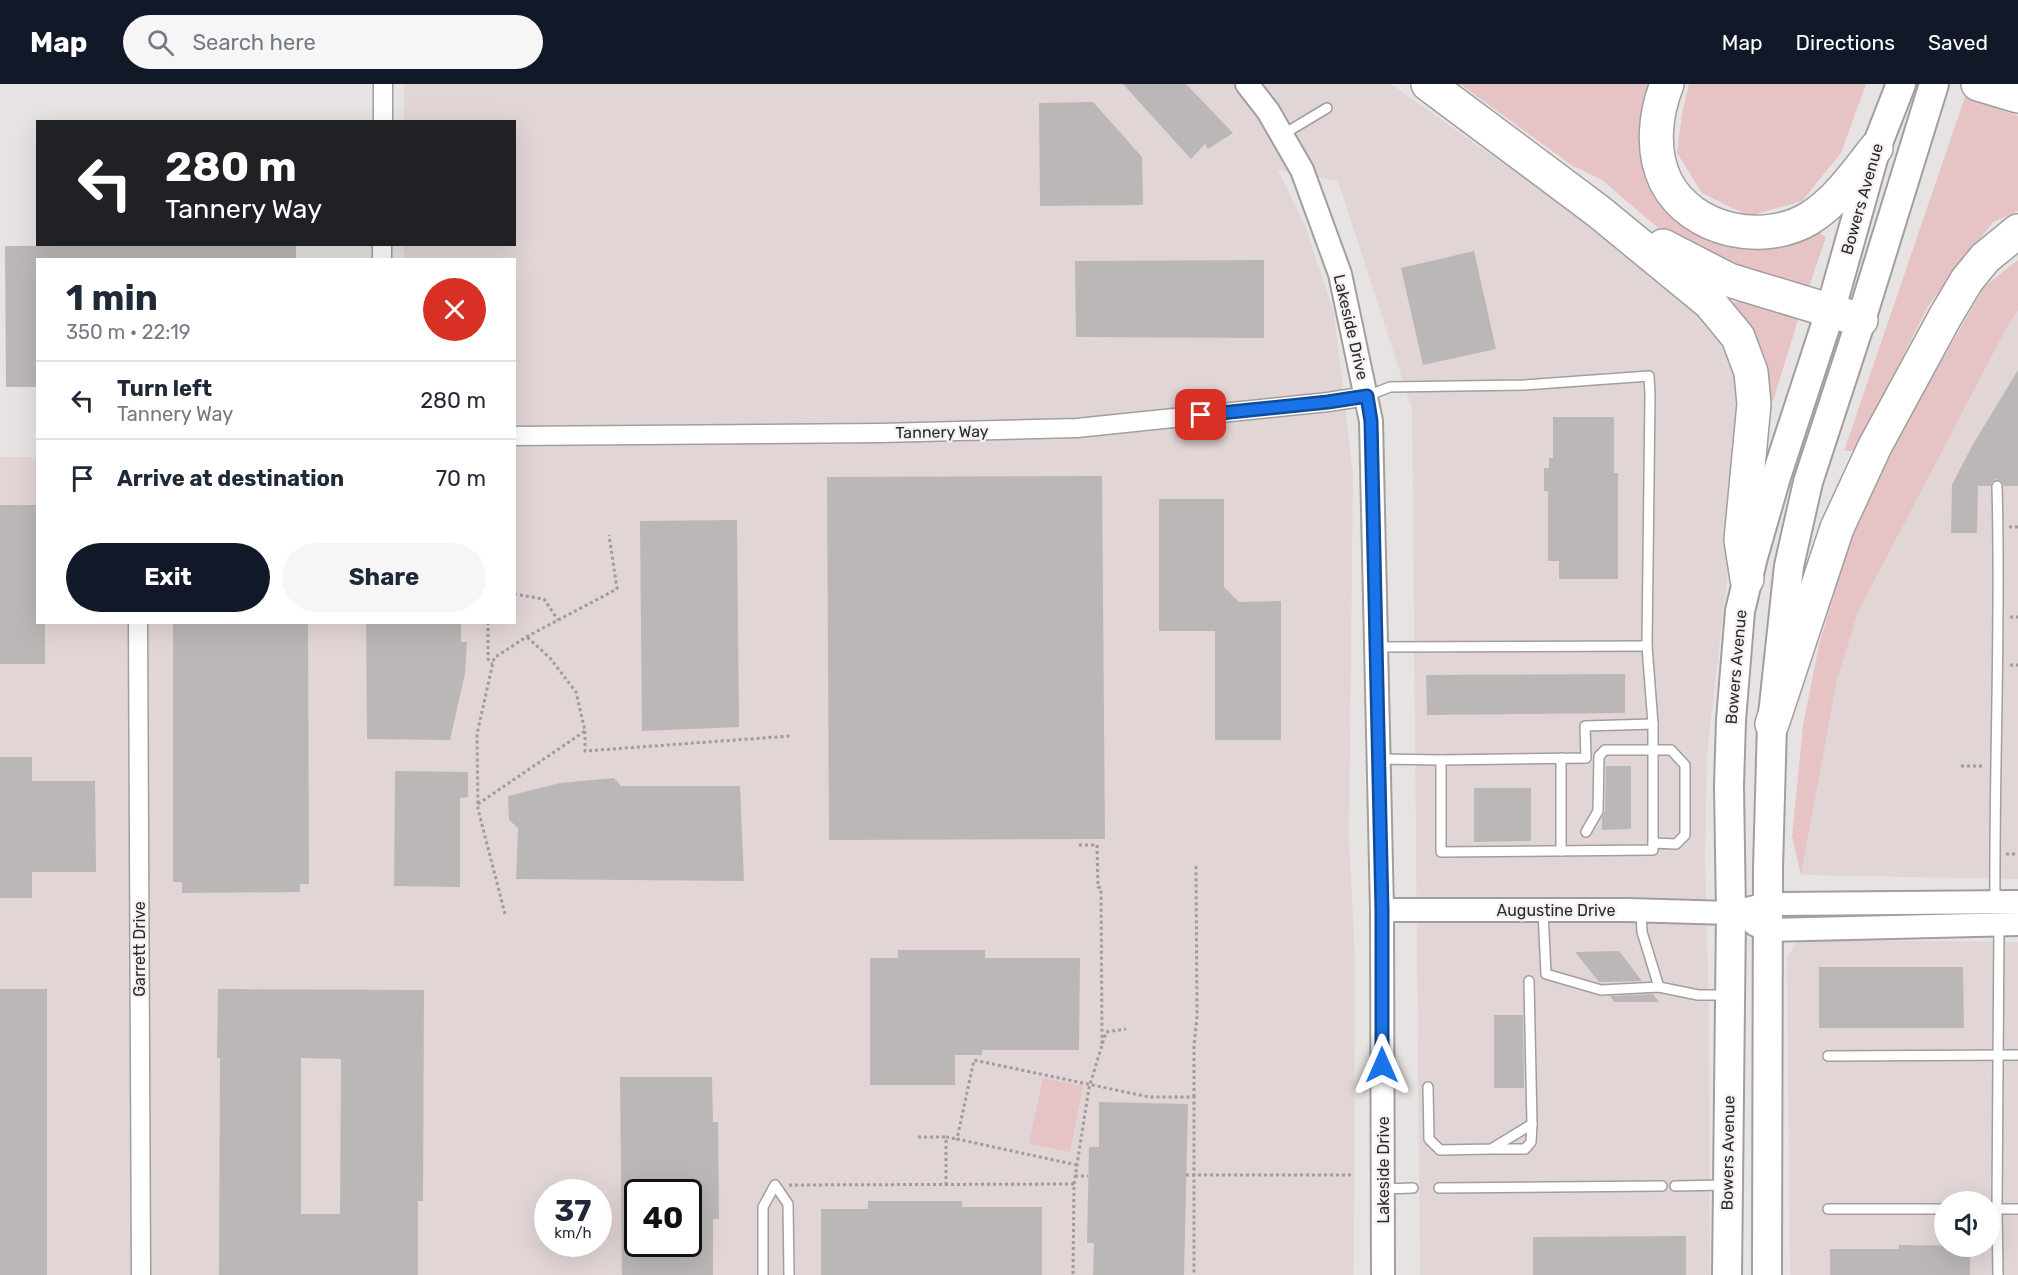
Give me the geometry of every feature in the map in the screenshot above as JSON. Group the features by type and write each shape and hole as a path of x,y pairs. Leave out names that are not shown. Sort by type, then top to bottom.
{"highway":[{"path":"1428,84 1598,211 1710,303 1738,337 1751,372 1754,404 1741,540 1747,579"},
{"path":"1667,84 1656,128 1660,164 1666,182 1684,205 1710,222 1729,230 1768,232 1810,218 1851,179 1876,148"},
{"path":"1978,84 2018,96"},
{"path":"1598,211 1729,280 1846,316"},
{"path":"1772,724 1837,528 1875,446 1967,280 1985,258 2018,231"}],"main road":[{"name":"Bowers Avenue","path":"1727,1275 1731,913 1729,786 1731,720 1740,611 1776,477 1846,316 1934,84"},
{"name":"Bowers Avenue","path":"1767,1275 1767,917 1772,724 1788,566 1846,316 1876,148 1899,93"}],"street":[{"path":"383,84 383,120"},
{"name":"Lakeside Drive","path":"1247,84 1268,111 1302,170 1340,274 1371,421 1382,910 1383,1275"},
{"name":"Tannery Way","path":"516,436 868,433 1077,428 1367,396"},
{"name":"Garrett Drive","path":"138,624 141,1275"},
{"name":"Augustine Drive","path":"1382,910 1641,910 1731,913 1767,917 2004,917 2018,902"}],"lane":[{"path":"1282,135 1327,108"},
{"path":"1367,396 1390,387 1524,385 1648,376 1650,394 1647,646 1653,724 1653,850 1442,852 1441,760"},
{"path":"1994,1191 2004,917 1995,766 2000,617 1997,486"},
{"path":"1375,647 1647,646"},
{"path":"1377,759 1586,758 1586,726 1653,724"},
{"path":"1586,832 1598,811 1599,756 1605,750 1671,750 1685,765 1684,835 1676,844 1653,843"},
{"path":"1561,758 1561,851"},
{"path":"1543,910 1546,974 1601,990 1659,987 1698,995 1730,995"},
{"path":"1641,910 1642,932 1659,987"},
{"path":"1428,1087 1429,1139 1440,1150 1525,1149 1532,1142 1529,981"},
{"path":"1828,1056 2018,1055"},
{"path":"1491,1149 1532,1124"},
{"path":"762,1275 763,1208 775,1185 788,1204 789,1275"},
{"path":"1675,1186 1728,1185"},
{"path":"1439,1188 1662,1186"},
{"path":"1383,1189 1413,1188"},
{"path":"1828,1209 1934,1209"},
{"path":"2000,1209 2018,1209"},
{"path":"1997,1257 1998,1275"}],"path":[{"path":"506,914 478,804 477,734 494,658 526,637 617,589 609,535"},
{"path":"516,594 544,599 558,620"},
{"path":"488,624 488,659 493,665"},
{"path":"526,637 550,658 576,692 585,731 585,751 790,736"},
{"path":"478,804 585,731"},
{"path":"1079,845 1097,845 1098,887 1101,888 1102,1044"},
{"path":"1194,1275 1196,866"},
{"path":"1073,1275 1074,1184 1090,1085 1106,1032 1126,1029"},
{"path":"957,1139 974,1060 1149,1097 1194,1097"},
{"path":"918,1137 946,1137 1077,1165"},
{"path":"945,1185 946,1137"},
{"path":"1186,1175 1351,1175"},
{"path":"1075,1176 1088,1176"},
{"path":"775,1185 1074,1184"}],"shaded area":[{"path":"404,84 1391,84 1699,302 1739,363 1740,465 1707,755 1705,859 1709,1007 1710,1275 1420,1275 1412,409 1338,181 1278,170 1305,225 1334,313 1353,474 1349,837 1355,959 1354,1275 0,1275 0,457 36,457 36,624 516,624 516,258 404,258 404,246 516,246 516,120 404,120"},
{"path":"1460,84 1650,84 1643,100 1642,150 1701,233 1814,230 1826,237 1810,284 1805,290 1725,264 1657,227 1602,180 1573,166"},
{"path":"1689,84 1866,84 1841,153 1802,201 1749,216 1702,193 1677,153 1682,113"},
{"path":"1965,97 2018,116 2018,211 1993,222 1928,306 1856,451 1844,451"},
{"path":"2018,260 2018,310 1858,612 1837,680 1801,875 1792,836 1803,726 1819,645 1854,526 1893,446 1984,287"},
{"path":"1741,301 1798,320 1773,401 1760,400 1732,308 1735,302"},
{"path":"2018,310 2018,879 1801,875 1837,680 1858,612"},
{"path":"1823,940 2018,942 2018,1275 1790,1275 1787,958 1797,942"},
{"path":"1043,1078 1083,1086 1070,1152 1029,1144"}],"building":[{"path":"1123,84 1186,84 1233,133 1208,149 1205,144 1191,159"},
{"path":"1093,102 1142,157 1143,205 1040,206 1039,103"},
{"path":"5,246 296,246 296,258 36,258 36,387 6,387"},
{"path":"1474,251 1496,349 1423,365 1401,268"},
{"path":"1264,260 1264,338 1076,337 1075,261"},
{"path":"2018,370 2018,486 2004,486 1997,479 1990,486 1978,486 1977,533 1951,533 1952,485 1972,446"},
{"path":"1553,417 1614,417 1614,473 1618,473 1618,579 1559,579 1559,561 1548,561 1548,491 1544,491 1544,468 1549,468 1549,458 1553,458"},
{"path":"1102,476 1105,839 829,840 827,477"},
{"path":"1159,499 1224,499 1224,587 1239,602 1281,601 1281,740 1215,740 1215,631 1159,631"},
{"path":"0,505 36,505 36,624 45,624 45,664 0,664"},
{"path":"737,520 739,727 642,731 640,521"},
{"path":"173,624 308,624 309,884 300,884 300,892 182,893 182,882 173,882"},
{"path":"366,624 461,624 461,642 467,642 465,673 450,740 367,739"},
{"path":"1625,674 1625,713 1427,715 1426,675"},
{"path":"0,757 32,757 32,781 95,781 96,872 32,872 32,898 0,898"},
{"path":"1606,766 1631,766 1631,829 1602,830 1602,817 1605,811"},
{"path":"395,771 468,772 468,797 460,798 460,887 394,886"},
{"path":"614,778 621,786 740,786 744,881 516,879 518,828 509,820 508,796 560,783"},
{"path":"1474,788 1531,788 1531,841 1474,842"},
{"path":"898,950 985,950 985,958 1080,958 1079,1050 982,1050 982,1055 955,1055 955,1085 870,1085 870,958 898,958"},
{"path":"1619,951 1642,981 1599,982 1575,952"},
{"path":"1819,967 1963,967 1964,1028 1819,1028"},
{"path":"0,989 47,989 47,1275 0,1275"},
{"path":"218,989 424,990 423,1201 418,1201 418,1275 219,1275 220,1058 217,1058","holes":["301,1058 341,1059 340,1214 301,1214"]},
{"path":"1653,994 1659,1002 1614,1002 1610,996"},
{"path":"1494,1015 1523,1015 1524,1088 1494,1088"},
{"path":"620,1077 712,1077 713,1122 718,1122 719,1219 713,1219 713,1275 622,1275"},
{"path":"1099,1102 1188,1104 1184,1275 1093,1275 1094,1243 1087,1243 1089,1147 1099,1147"},
{"path":"868,1201 962,1201 962,1207 1042,1207 1042,1275 821,1275 821,1209 868,1209"},
{"path":"1686,1236 1686,1275 1533,1275 1533,1237"},
{"path":"1899,1245 1934,1245 1934,1257 1970,1257 1970,1275 1830,1275 1830,1249 1899,1249"}],"route":[{"path":"1201,415 1367,396 1371,421 1382,910 1382,1065"}]}
